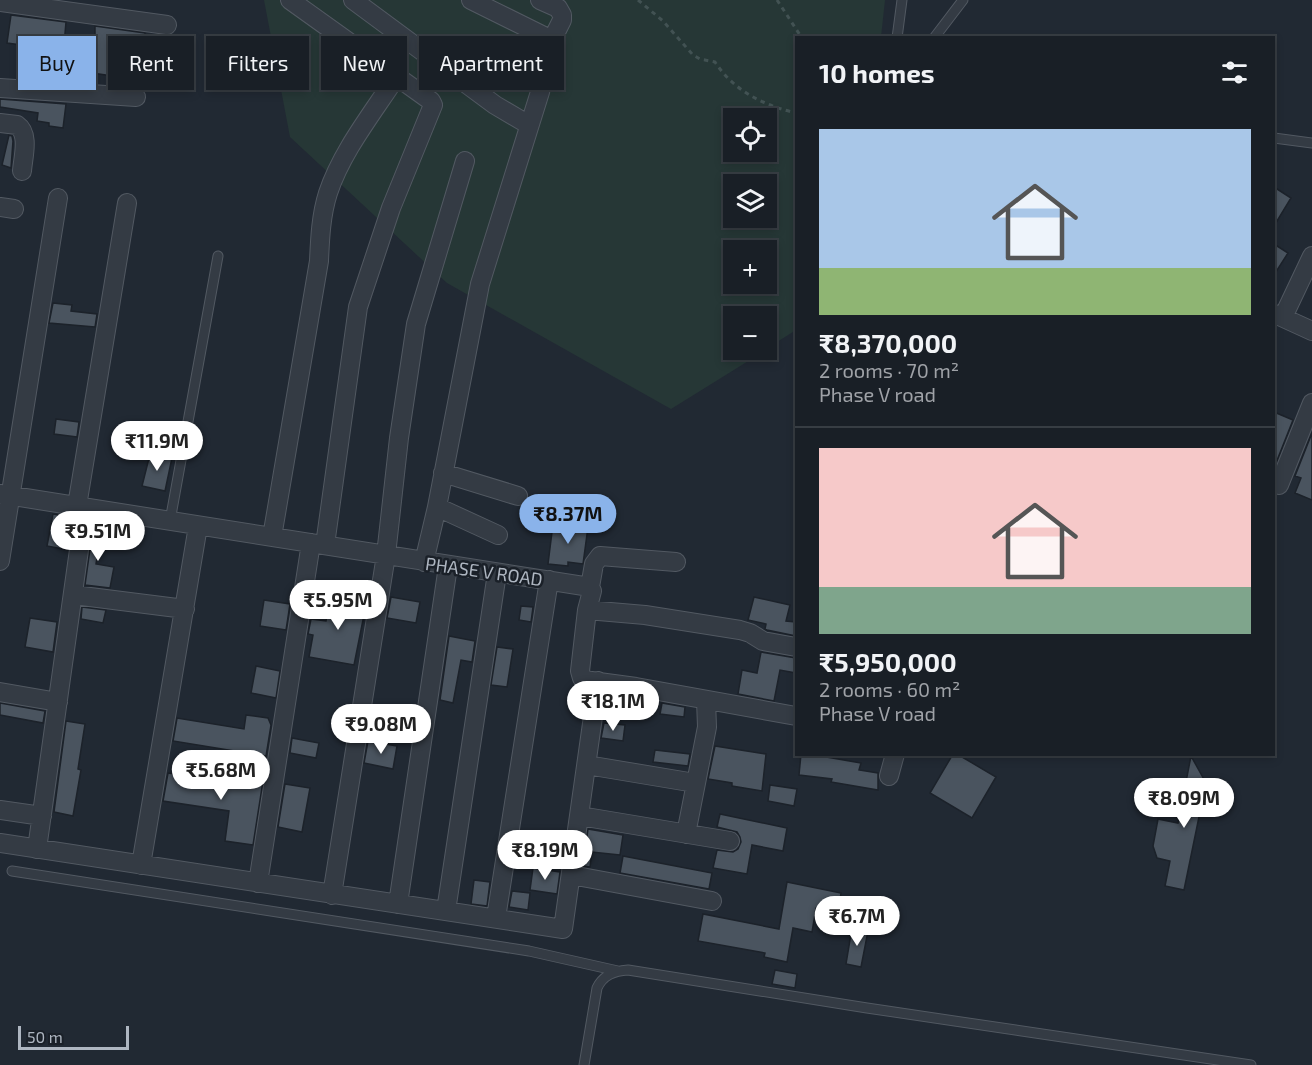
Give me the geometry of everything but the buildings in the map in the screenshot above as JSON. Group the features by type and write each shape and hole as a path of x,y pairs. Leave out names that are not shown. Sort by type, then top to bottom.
{"street":[{"path":"353,0 495,105 529,124"},
{"path":"471,0 544,36"},
{"path":"545,1 558,8 562,15 554,36"},
{"path":"0,2 167,25"},
{"path":"297,2 342,36"},
{"path":"258,883 358,307 391,208 433,108 431,101 407,85"},
{"path":"0,88 136,97"},
{"path":"272,537 319,261 322,220 328,192 346,155 388,90"},
{"path":"424,562 480,284 540,90"},
{"path":"0,123 21,127 25,137 22,171"},
{"path":"332,895 386,555 399,438 416,324 465,161"},
{"path":"0,561 5,494 58,198"},
{"path":"37,849 74,595 81,506 127,202"},
{"path":"1275,315 1285,313 1312,256"},
{"path":"1275,315 1312,331"},
{"path":"1279,484 1312,403"},
{"path":"443,473 518,496"},
{"name":"PHASE V ROAD","path":"5,494 590,587"},
{"path":"436,507 498,535"},
{"path":"141,865 186,609 198,526"},
{"path":"676,562 600,556 594,564 590,587 592,591 587,610 580,671 584,680 795,716"},
{"path":"398,904 448,566"},
{"path":"446,911 497,573"},
{"path":"496,918 549,580"},
{"path":"74,595 186,609"},
{"path":"587,610 645,615 745,631 763,641 795,647"},
{"path":"0,843 563,929 598,681"},
{"path":"0,692 58,702"},
{"path":"686,834 707,727 706,700"},
{"path":"889,776 894,756"},
{"path":"587,765 695,783"},
{"path":"0,810 42,816"},
{"path":"580,816 730,841"},
{"path":"571,875 712,901"}],"lane":[{"path":"897,36 902,0"},
{"path":"936,36 963,0"},
{"path":"1275,138 1312,143"},
{"path":"170,521 218,256"},
{"path":"12,871 529,951 618,971 628,970 845,1005 1244,1064"},
{"path":"584,1065 597,988 600,980 618,971"}],"path":[{"path":"638,0 663,21 693,55 715,62 725,76 743,92 780,110 795,113"},
{"path":"777,0 800,36"}],"shaded area":[{"path":"264,0 885,0 881,36 795,36 795,331 777,342 777,306 723,306 723,360 750,360 671,409 447,283 290,137 281,90 309,90 309,36 271,36"}]}
